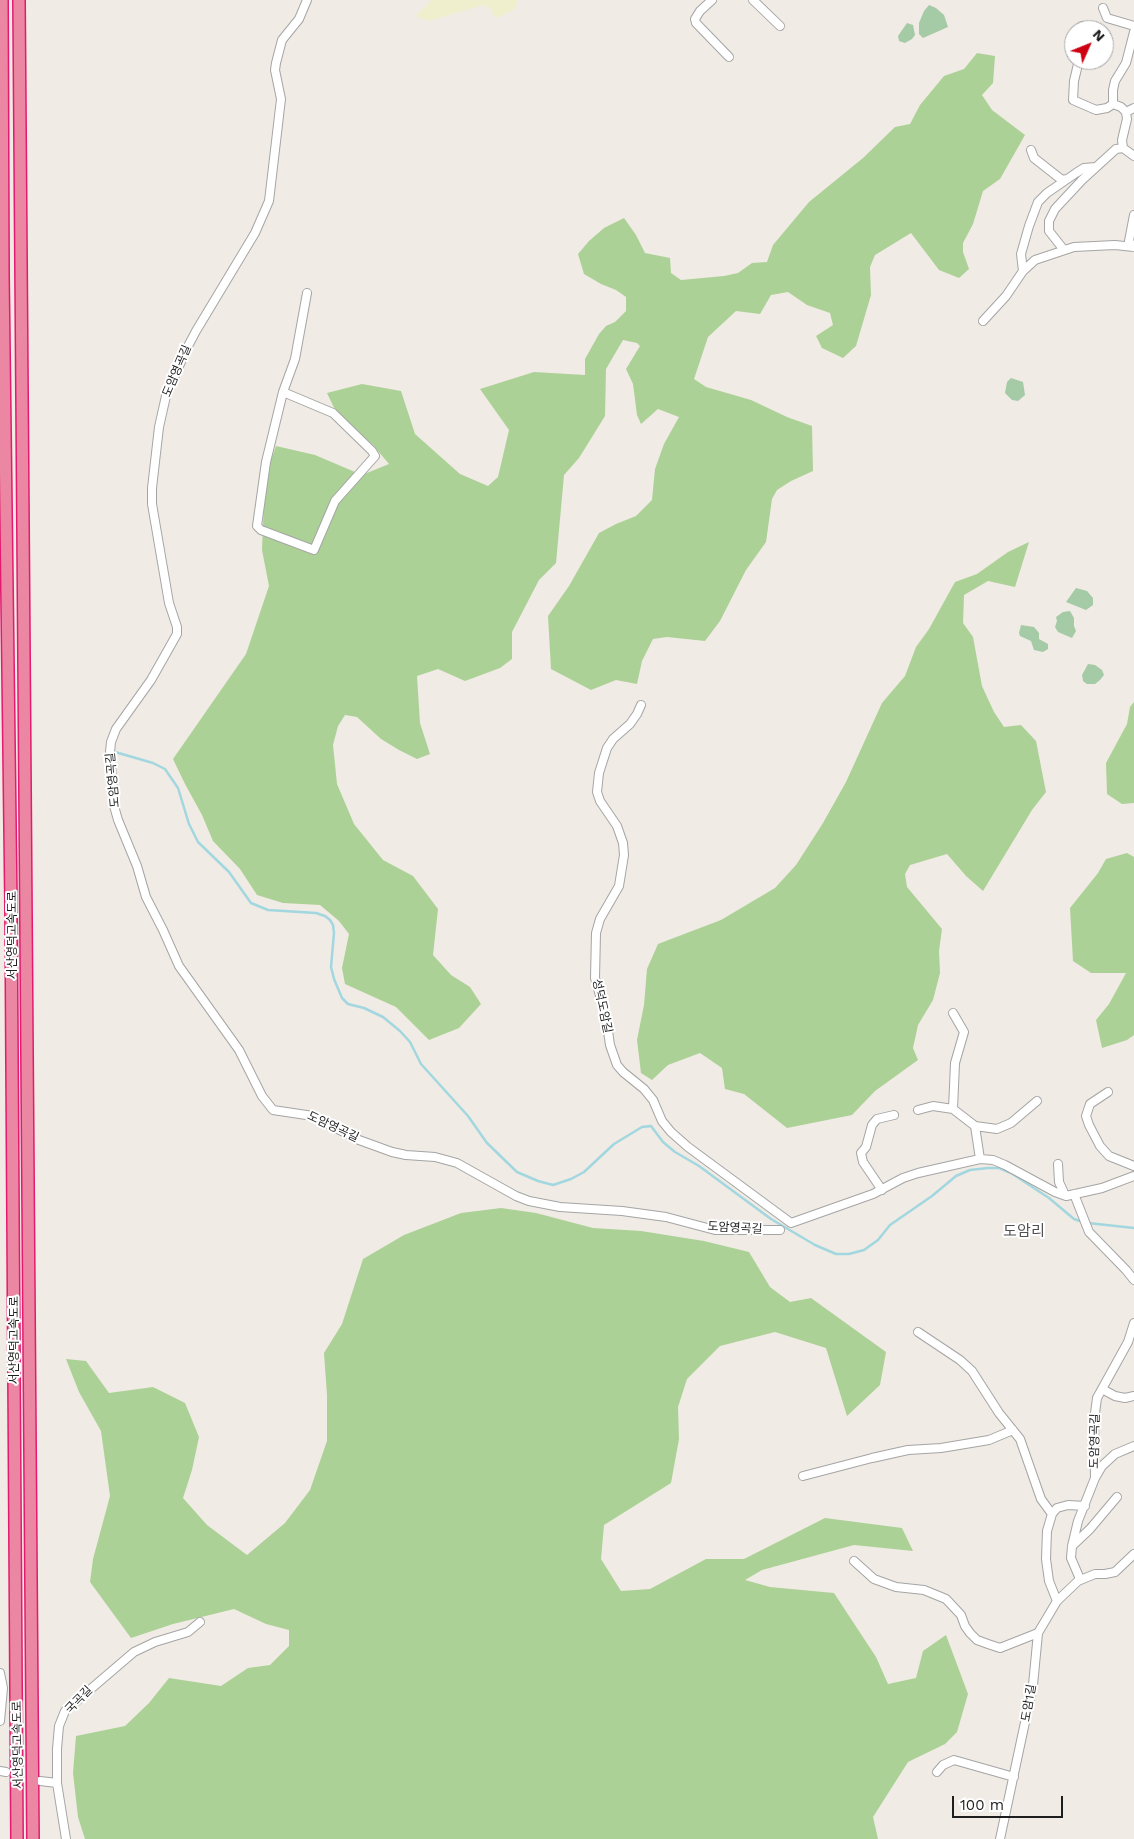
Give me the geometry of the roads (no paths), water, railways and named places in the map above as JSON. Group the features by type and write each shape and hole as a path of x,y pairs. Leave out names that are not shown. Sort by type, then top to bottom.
{"highway":[{"name":"서산영덕고속도로","path":"2,0 17,1839"},
{"name":"서산영덕고속도로","path":"19,0 33,1839"}],"street":[{"name":"도암영곡길","path":"307,0 299,19 282,40 276,63 281,100 269,201 255,233 202,319 186,350 166,396 159,427 152,504 169,603 177,627 177,634 151,680 116,729 110,742 114,806 137,866 146,897 179,966 239,1050 262,1096 273,1110 313,1116 359,1140 392,1152 457,1163 516,1196 545,1205 666,1217 715,1230 780,1230"},
{"path":"712,0 700,11 695,19 696,23 729,58"},
{"path":"753,0 780,26"},
{"path":"1103,8 1108,18 1134,26"},
{"path":"1113,104 1115,81 1126,64 1134,32"},
{"path":"1077,70 1073,100 1096,110 1113,104"},
{"path":"1113,104 1121,107 1126,112 1127,119 1122,148"},
{"path":"1126,112 1134,108"},
{"path":"1064,250 1049,231 1049,221 1055,209 1066,196 1116,149 1122,148 1134,156"},
{"path":"1031,150 1034,158 1062,180 1067,179"},
{"path":"1023,271 1021,254 1028,226 1038,202 1047,192 1084,168 1096,167"},
{"path":"1134,215 1129,241 1134,247"},
{"path":"983,321 1006,296 1023,271 1035,260 1074,247 1100,245 1134,247"},
{"path":"283,392 333,414 372,451 374,456 335,501 314,550 261,530 257,526 266,462 283,392 295,359 307,293"},
{"name":"성덕도암길","path":"641,705 630,724 613,739 607,748 599,773 597,792 600,801 617,826 624,843 619,886 600,918 596,933 594,963 598,992 606,1016 613,1056 622,1072 644,1089 653,1100 662,1121 671,1132 688,1147 791,1223 882,1190"},
{"path":"953,1013 964,1032 955,1063 953,1109"},
{"path":"1108,1092 1090,1104 1086,1116 1089,1125 1100,1146 1109,1156 1134,1166"},
{"path":"918,1110 932,1106 953,1109 975,1126 997,1129 1011,1123 1037,1102"},
{"path":"894,1115 878,1119 872,1125 866,1147 861,1153 863,1162 882,1190 903,1178 918,1173 980,1160 993,1160 1005,1165 1066,1196 1102,1188 1134,1176"},
{"path":"975,1126 980,1160"},
{"path":"1058,1164 1059,1182 1065,1195"},
{"path":"1074,1194 1089,1232 1134,1280"},
{"name":"도암영곡길","path":"1095,1478 1094,1421 1097,1398 1128,1342 1134,1323"},
{"path":"918,1332 960,1360 972,1371 999,1413 1020,1439 1041,1498 1052,1514"},
{"path":"1102,1389 1115,1396 1125,1398 1134,1396"},
{"path":"803,1476 908,1450 941,1448 989,1440 1013,1430"},
{"name":"도암영곡길","path":"1080,1579 1071,1558 1072,1546 1078,1521 1095,1478 1102,1466 1115,1454 1134,1446"},
{"path":"1072,1546 1090,1529 1116,1497"},
{"path":"1057,1601 1050,1581 1046,1559 1047,1531 1052,1514 1057,1508 1068,1505 1085,1506"},
{"path":"1080,1579 1095,1574 1114,1572 1134,1554"},
{"path":"854,1561 864,1572 880,1582 896,1587 924,1590 946,1599 961,1615 965,1626 977,1640 1000,1648 1038,1634"},
{"name":"도암1길","path":"1000,1839 1033,1685 1038,1634 1057,1601 1080,1579"},
{"name":"국곡길","path":"66,1839 56,1783 59,1726 65,1711 134,1652 155,1642 188,1632 200,1622"},
{"path":"0,1673 2,1688 0,1721"},
{"path":"938,1772 943,1765 954,1760 1014,1777"},
{"path":"40,1781 56,1783"}],"waterway":[{"path":"115,752 153,763 165,769 178,788 189,824 198,842 229,872 251,903 268,910 316,913 330,920 334,933 331,967 342,998 348,1004 364,1008 383,1017 400,1031 410,1042 421,1064 468,1116 487,1143 517,1172 553,1185 571,1179 584,1172 614,1144 642,1127 651,1126 663,1142 675,1152 699,1166 771,1219 815,1245 836,1254 849,1254 864,1250 878,1240 890,1225 932,1196 956,1176 970,1170 999,1168 1011,1173 1049,1198 1074,1219 1083,1222"},
{"path":"1088,1223 1134,1228"}],"district":[{"name":"도암리","path":"1024,1232"}]}
